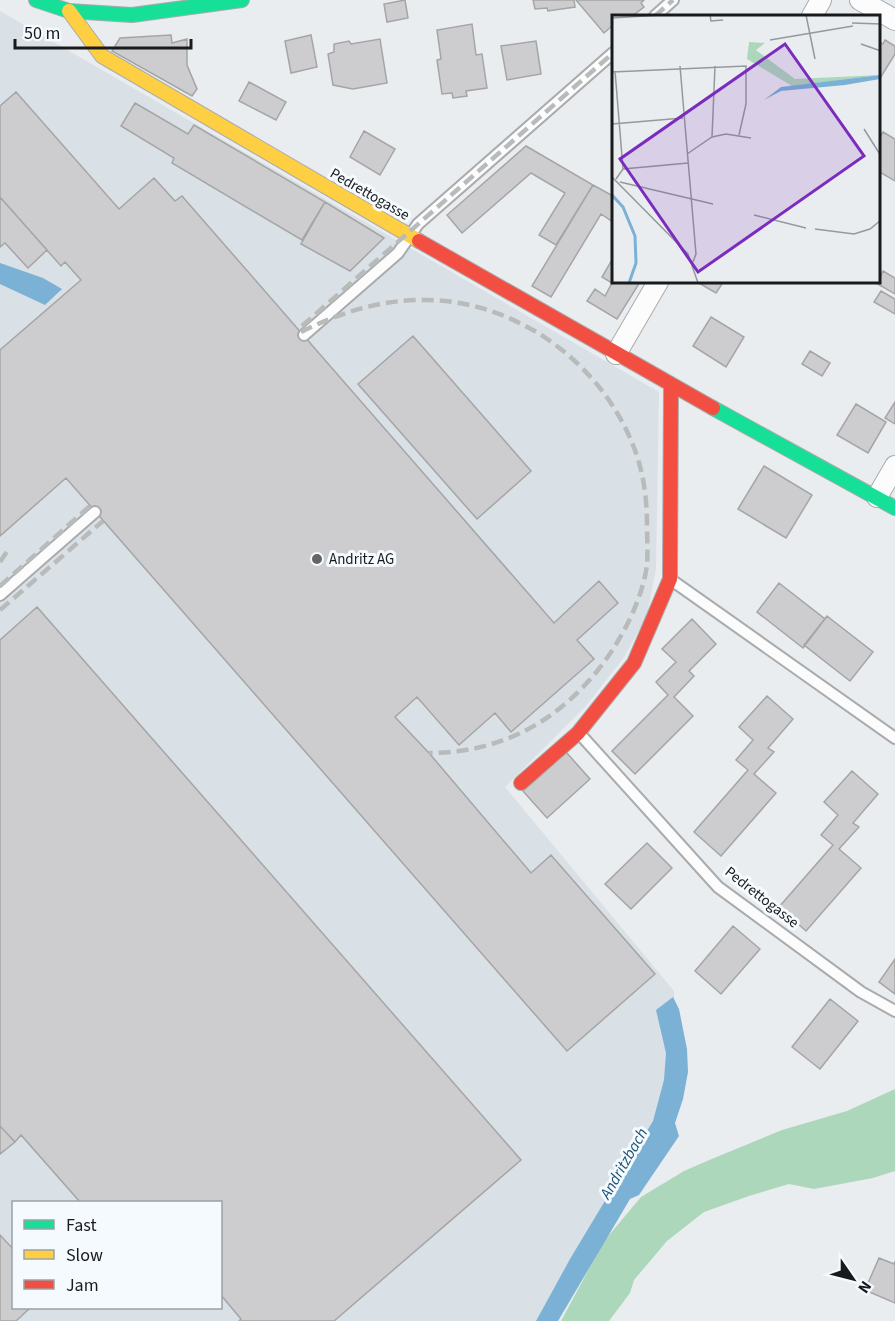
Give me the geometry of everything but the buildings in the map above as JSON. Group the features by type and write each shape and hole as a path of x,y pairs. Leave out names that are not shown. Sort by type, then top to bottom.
{"street":[{"path":"36,0 69,10 132,15 242,0"},
{"path":"813,15 821,0"},
{"path":"860,0 895,20"},
{"name":"Pedrettogasse","path":"69,10 102,56 410,237 671,385 895,508"},
{"path":"616,354 657,284"},
{"path":"521,783 578,733 634,663 670,579 671,385"},
{"path":"877,497 895,466"}],"lane":[{"path":"656,15 673,0"},
{"path":"304,335 398,253 418,224 612,54"},
{"path":"0,595 95,512"},
{"path":"670,579 895,738"},
{"name":"Pedrettogasse","path":"578,733 718,886 861,992 895,1011"}],"shaded area":[{"name":"Andritz AG","path":"0,11 659,392 656,569 647,615 625,656 586,706 505,787 674,991 677,1058 663,1122 570,1259 536,1321 0,1321"}],"green space":[{"path":"895,1089 895,1171 873,1178 814,1189 789,1184 704,1212 667,1241 634,1280 630,1293 609,1321 561,1321 604,1241 641,1197 684,1171 714,1158 782,1130 847,1111"}],"water":[{"path":"0,263 43,278 62,289 45,305 0,284"},
{"path":"673,997 679,1009 687,1049 688,1072 683,1099 675,1123 679,1136 639,1195 630,1199 558,1321 536,1321 570,1259 653,1121 664,1080 666,1053 656,1010"}],"railway":[{"path":"656,15 673,0"},
{"path":"302,326 612,54"},
{"path":"301,332 330,319 390,302 422,300 457,303 491,311 523,325 553,343 580,366 603,392 622,421 639,462 646,507 647,565 639,598 632,615 604,662 566,703 549,716 512,737 472,749 429,753"},
{"path":"0,586 90,506"},
{"path":"0,610 103,521"},
{"path":"0,562 8,550"}],"traffic: fast":[{"path":"36,0 69,11 132,15 242,0"},
{"path":"713,408 895,508"}],"traffic: slow":[{"path":"69,11 102,56 419,241"}],"traffic: jam":[{"path":"419,241 713,408"},
{"path":"521,783 578,733 634,663 670,579 671,385"}],"place":[{"name":"Andritz AG","path":"317,559"}],"water label":[{"name":"Andritzbach","path":"623,1163"}]}
